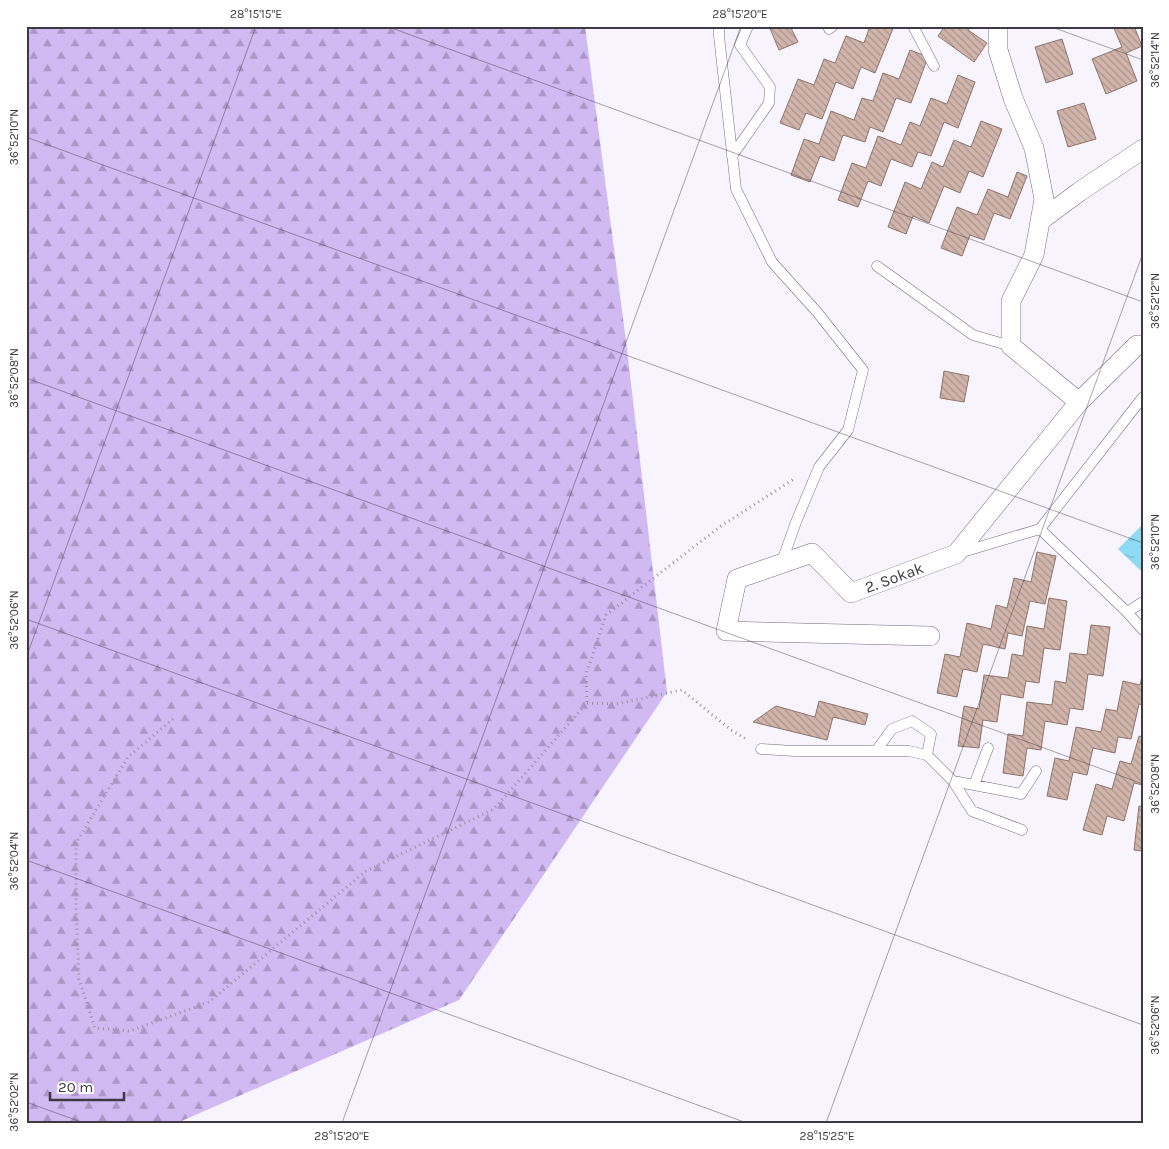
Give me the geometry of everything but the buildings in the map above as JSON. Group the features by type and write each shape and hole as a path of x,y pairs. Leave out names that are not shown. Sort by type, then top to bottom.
{"street":[{"path":"998,26 998,50 1013,98 1034,148 1044,199 1034,255 1011,302 1010,346 1079,402"},
{"path":"1040,221 1143,149"},
{"path":"956,554 1079,402 1136,346 1143,345"},
{"name":"2. Sokak","path":"930,636 726,631 737,579 812,553 851,593 956,554"}],"lane":[{"path":"719,26 736,189 772,262 817,312 863,370 848,430 819,467 781,564"},
{"path":"732,156 769,102 770,87 740,45 748,26"},
{"path":"828,26 829,29 833,26"},
{"path":"913,26 934,66"},
{"path":"877,266 973,335 1010,346"},
{"path":"956,554 1040,529 1143,396"},
{"path":"1040,529 1127,612 1143,630"},
{"path":"1127,612 1143,602"},
{"path":"876,751 892,729 912,721 931,734 927,754"},
{"path":"974,785 988,748"},
{"path":"761,749 794,751 909,751 927,754 953,781 972,811 1022,830"},
{"path":"953,781 1021,794 1036,772"}],"path":[{"path":"173,719 128,757 76,843 79,978 95,1028 130,1031 209,1002 366,871 494,809 587,703 586,674 606,614 721,526 824,460"},
{"path":"587,703 616,704 682,690 731,730 761,749"}],"green space":[{"path":"26,26 585,26 627,349 667,692 459,1000 177,1123 26,1123"}],"water":[{"path":"1143,524 1143,570 1141,571 1118,549"}]}
